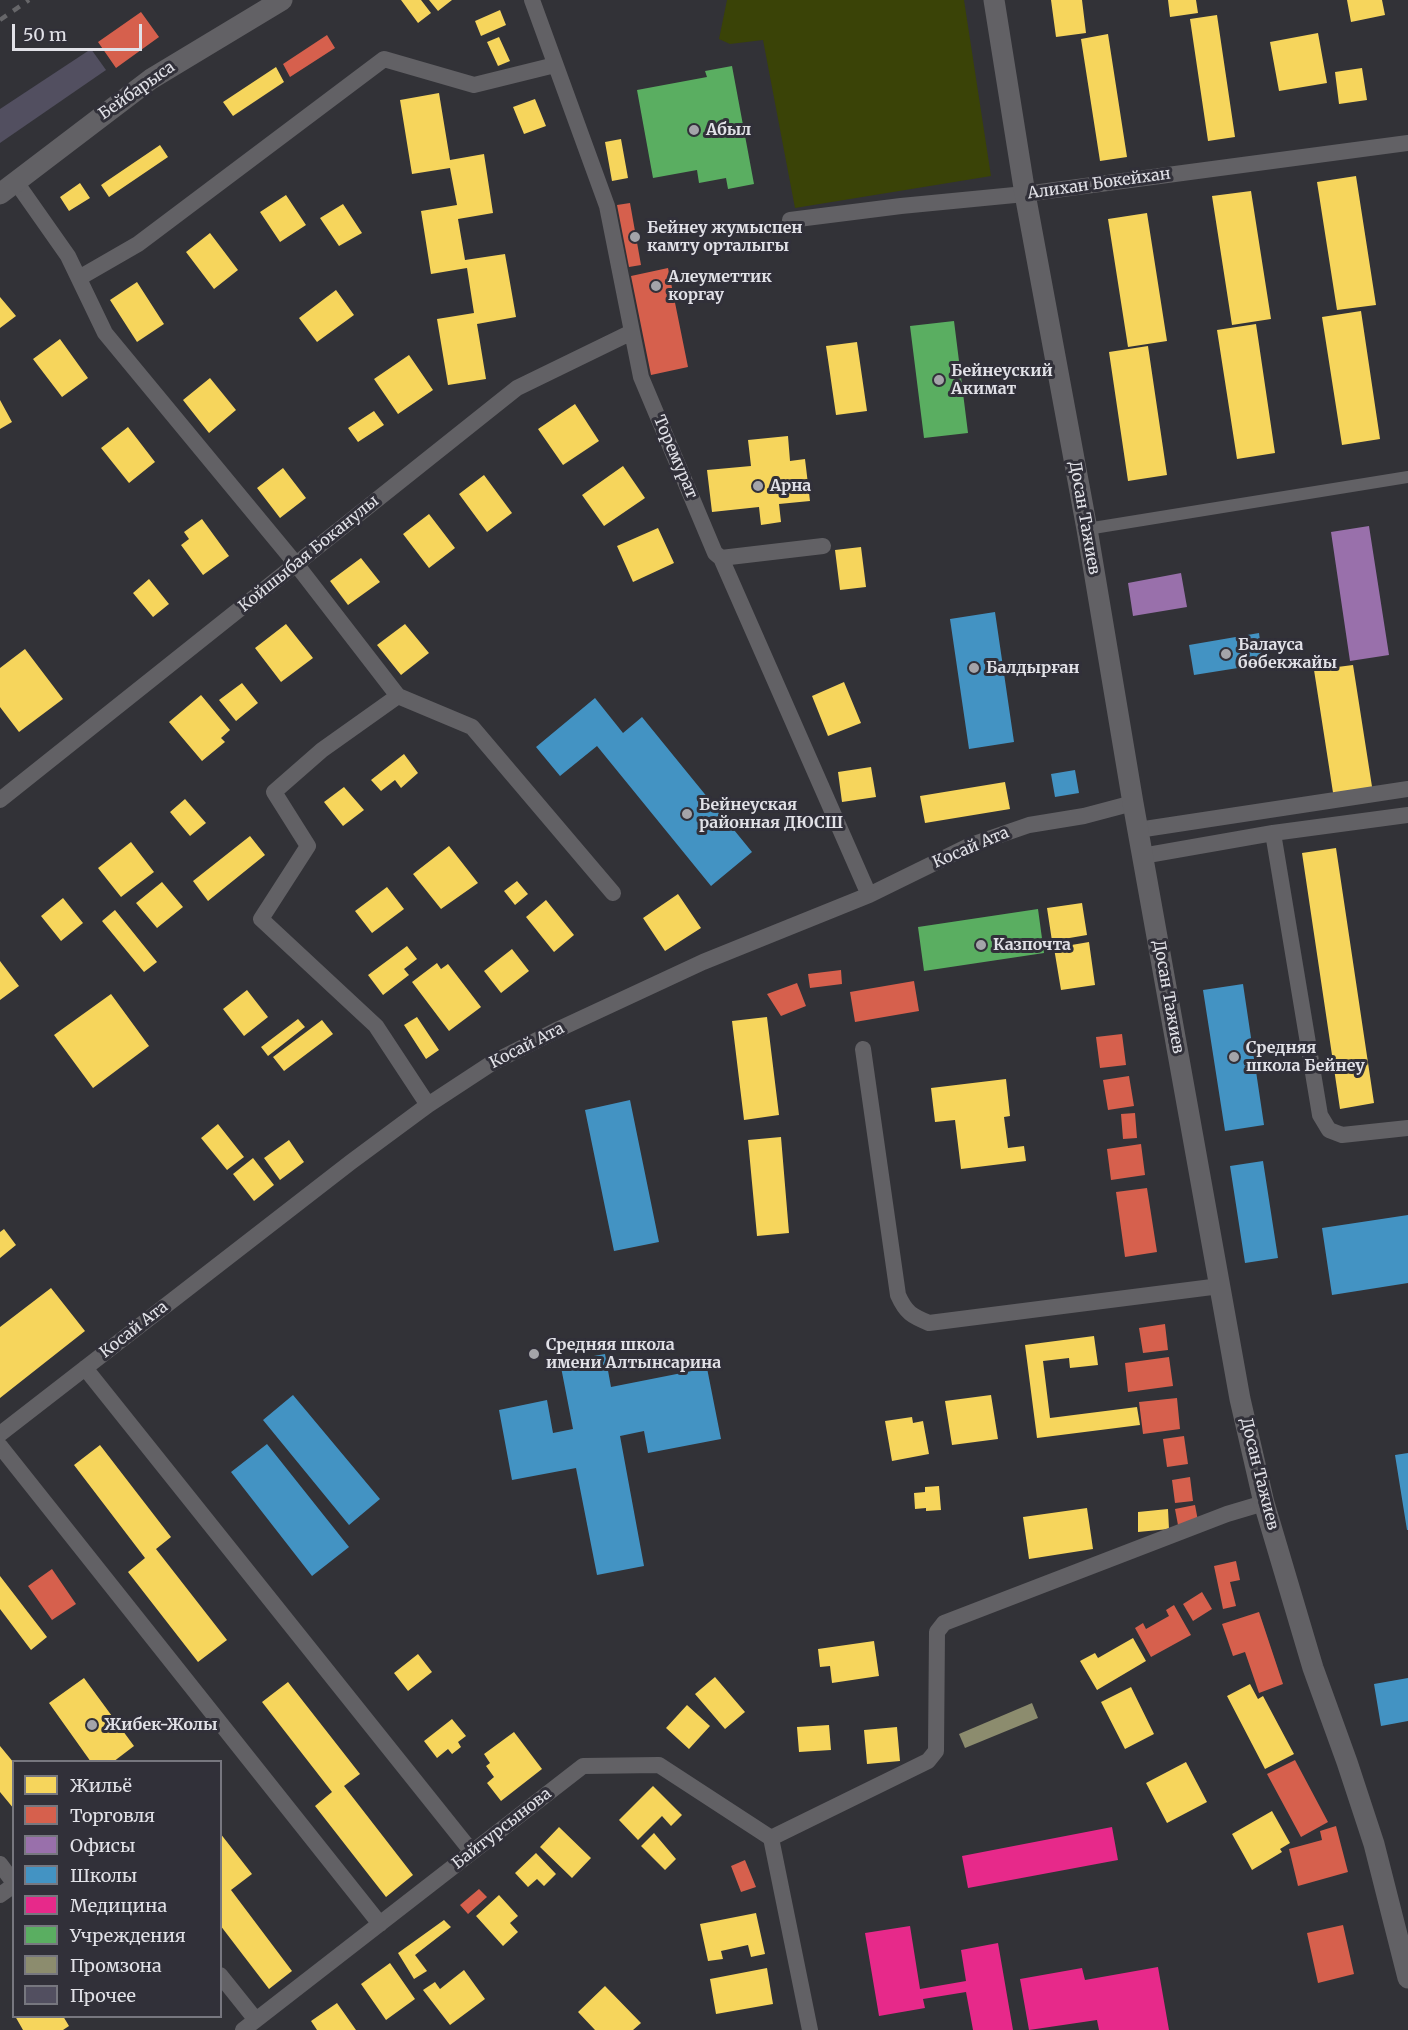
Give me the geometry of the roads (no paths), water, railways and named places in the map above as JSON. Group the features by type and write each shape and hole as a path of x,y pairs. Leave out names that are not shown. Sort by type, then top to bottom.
{"street":[{"name":"Бейбарыса","path":"8,188 151,79 282,0"},
{"name":"Торемурат","path":"532,0 607,206 641,377 715,553 721,558 869,895"},
{"name":"Досан Тажиев","path":"994,0 1025,194 1240,1400 1264,1503 1312,1668 1374,1844 1408,1978"},
{"path":"79,278 138,244 384,59 474,85 555,65"},
{"name":"Алихан Бокейхан","path":"790,220 1025,194 1408,143"},
{"path":"8,188 68,256 105,333 296,564 398,696 472,727 613,893"},
{"name":"Койшыбая Боканулы","path":"0,800 517,388 632,332"},
{"path":"1086,529 1408,477"},
{"path":"721,558 823,546"},
{"path":"398,696 322,750 274,792 308,846 261,919 376,1026 428,1105"},
{"path":"1138,830 1408,789"},
{"name":"Косай Ата","path":"0,1434 351,1162 428,1105 492,1063 703,962 869,895 971,845 1029,825 1084,816 1133,803"},
{"path":"1142,856 1273,833 1408,815"},
{"path":"1273,833 1320,1115 1329,1130 1342,1135 1408,1128"},
{"path":"863,1049 898,1295 904,1309 915,1317 929,1323 1220,1286"},
{"path":"85,1368 472,1852"},
{"path":"0,1446 380,1924"},
{"path":"810,2030 771,1838 928,1761 936,1751 937,1632 944,1623 1227,1514 1264,1503"},
{"name":"Байтурсынова","path":"222,1978 250,2025 584,1766 659,1765 771,1838"},
{"path":"0,1864 12,1881"},
{"path":"0,1895 12,1886"}],"railway":[{"path":"0,20 29,0"}],"place":[{"name":"Абыл","path":"694,130"},
{"name":"Бейнеу жумыспен камту орталыгы","path":"635,237"},
{"name":"Алеуметтик коргау","path":"656,286"},
{"name":"Бейнеуский Акимат","path":"939,380"},
{"name":"Арна","path":"758,486"},
{"name":"Балауса бөбекжайы","path":"1226,654"},
{"name":"Балдырған","path":"974,668"},
{"name":"Бейнеуская районная ДЮСШ","path":"687,814"},
{"name":"Казпочта","path":"981,945"},
{"name":"Средняя школа Бейнеу","path":"1234,1057"},
{"name":"Средняя школа имени Алтынсарина","path":"534,1354"},
{"name":"Жибек-Жолы","path":"92,1725"}]}
